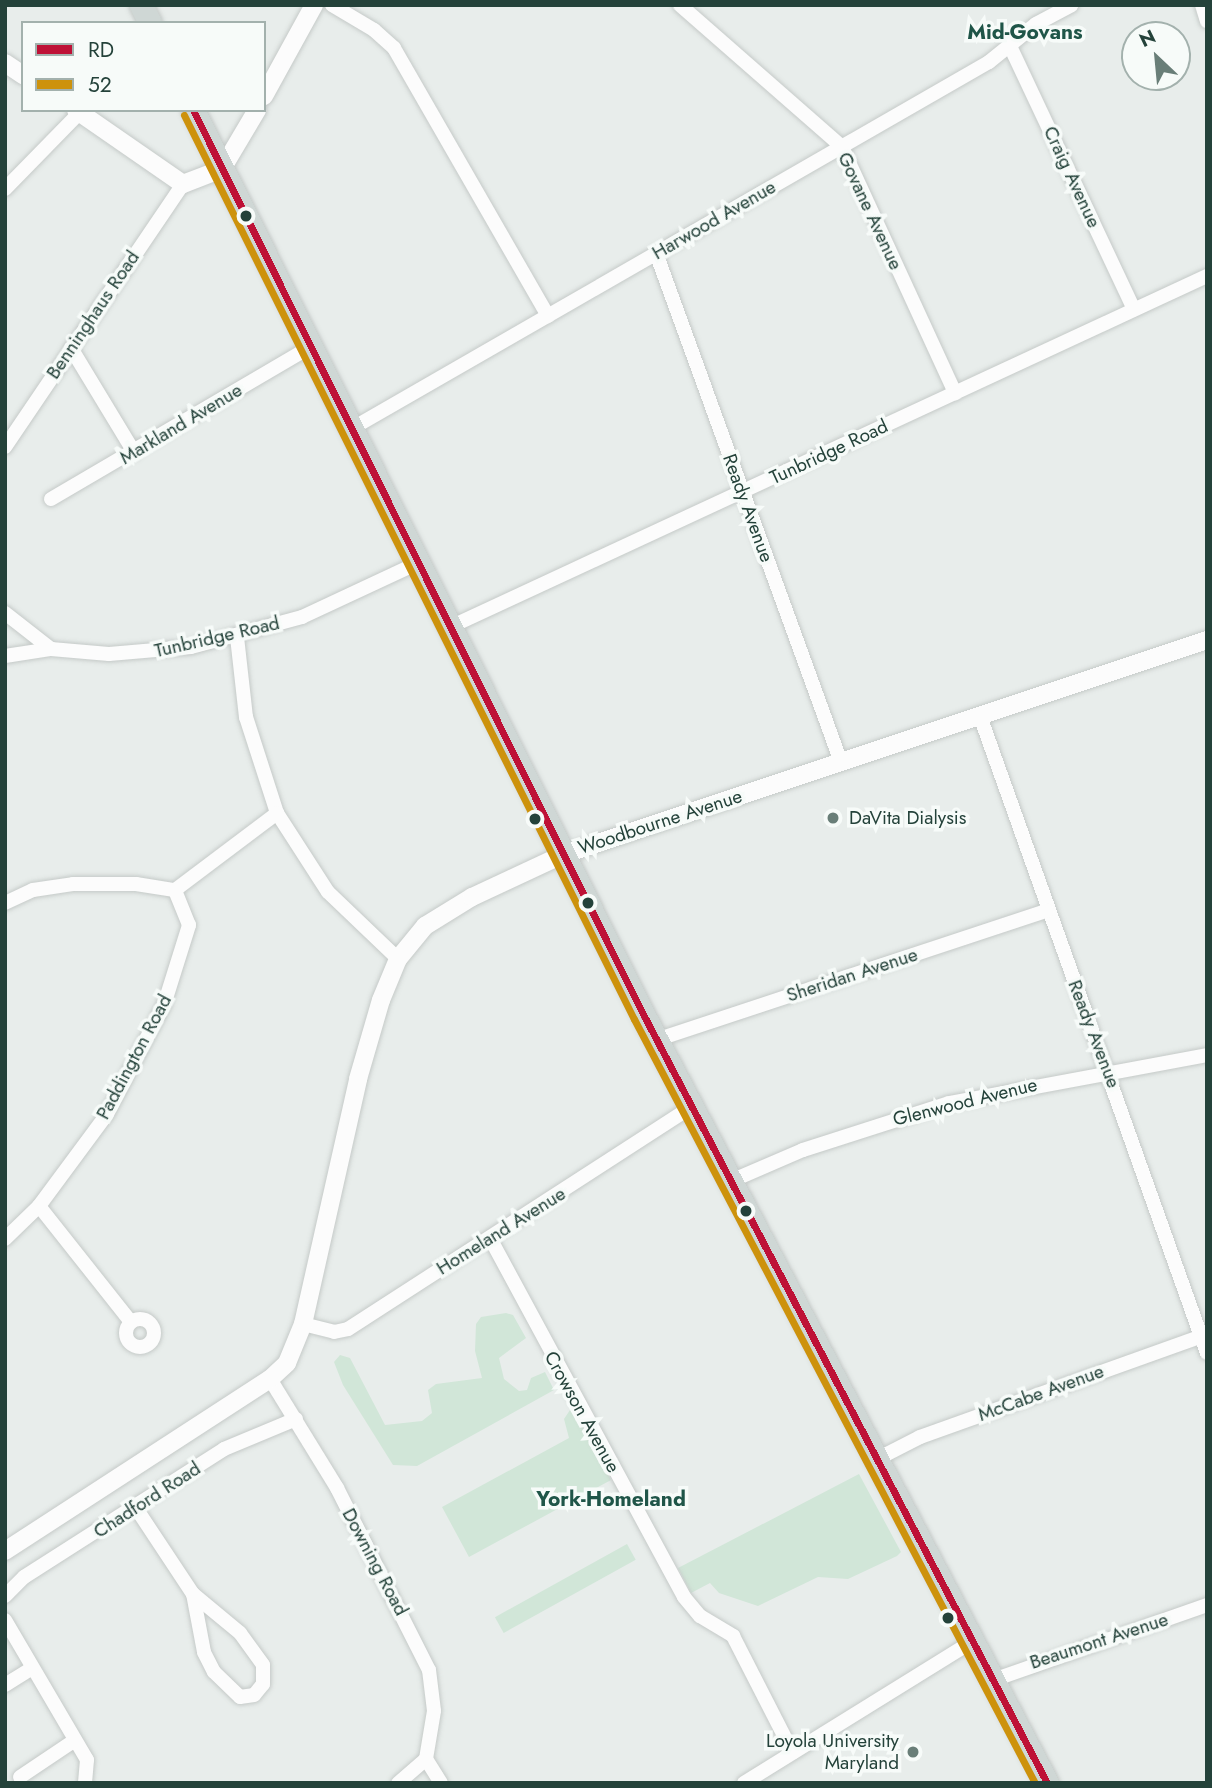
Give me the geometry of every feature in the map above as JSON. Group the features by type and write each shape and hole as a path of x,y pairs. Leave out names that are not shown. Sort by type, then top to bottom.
{"main road":[{"path":"141,5 149,21"},
{"path":"194,112 656,1040 1047,1783"}],"street":[{"path":"266,92 314,5"},
{"path":"332,5 374,30 394,48 548,316"},
{"name":"Govane Avenue","path":"680,5 842,147 955,393"},
{"name":"Harwood Avenue","path":"351,429 842,147 1010,46 1036,24 1071,5"},
{"path":"1202,5 1207,21"},
{"name":"Craig Avenue","path":"1010,46 1134,309"},
{"path":"5,63 21,74"},
{"path":"5,189 78,112"},
{"path":"80,112 183,184 222,169 256,112"},
{"name":"Benninghaus Road","path":"5,447 183,184"},
{"name":"Ready Avenue","path":"656,253 841,762"},
{"name":"Tunbridge Road","path":"450,627 1207,276"},
{"name":"Markland Avenue","path":"51,499 310,347"},
{"path":"71,348 134,452"},
{"name":"Tunbridge Road","path":"5,656 51,649 158,653 237,636 302,617 418,563"},
{"path":"5,613 51,649"},
{"path":"237,636 246,717 277,813 328,892 398,960"},
{"name":"Woodbourne Avenue","path":"270,1379 287,1363 303,1324 358,1079 398,960 425,926 451,908 562,855 1207,640"},
{"name":"Ready Avenue","path":"980,716 1047,911 1110,1074 1204,1335 1207,1353"},
{"path":"5,904 33,890 65,885 136,884 175,890 277,813"},
{"name":"Paddington Road","path":"5,1238 39,1206 107,1114 164,1005 188,925 175,890"},
{"name":"Sheridan Avenue","path":"656,1040 1047,911"},
{"name":"Glenwood Avenue","path":"731,1181 803,1150 917,1111 983,1094 1207,1055"},
{"name":"Homeland Avenue","path":"303,1324 334,1332 348,1329 691,1107"},
{"path":"39,1206 131,1322"},
{"name":"Crowson Avenue","path":"490,1238 684,1597 701,1616 733,1636 793,1753"},
{"name":"McCabe Avenue","path":"877,1459 920,1437 1204,1335"},
{"path":"5,1551 270,1379"},
{"name":"Downing Road","path":"270,1379 296,1419 394,1595 429,1670 434,1711 426,1759"},
{"name":"Chadford Road","path":"5,1595 24,1577 136,1508 232,1444 271,1433 296,1419"},
{"path":"136,1508 193,1594 240,1633 263,1665 263,1684 254,1695 240,1698 214,1672 204,1652 193,1594"},
{"name":"Beaumont Avenue","path":"993,1680 1207,1605"},
{"path":"5,1620 31,1669 87,1760 85,1783"},
{"path":"744,1783 973,1641"},
{"path":"5,1685 31,1669"},
{"path":"20,1777 75,1740"},
{"path":"398,1783 426,1759 441,1783"}],"green space":[{"path":"506,1313 513,1315 526,1338 499,1358 504,1379 519,1391 527,1390 531,1378 545,1372 554,1390 417,1466 393,1465 343,1385 334,1362 340,1355 350,1358 385,1425 422,1421 432,1413 428,1390 436,1384 482,1378 475,1351 476,1324 481,1317"},
{"path":"572,1407 611,1480 469,1557 442,1507 569,1438 564,1419"},
{"path":"859,1474 901,1552 897,1556 848,1579 818,1577 758,1606 719,1593 710,1583 691,1593 678,1568"},
{"path":"627,1544 636,1560 504,1633 495,1617"}],"transit line":[{"name":"RD","path":"194,112 643,1014 1047,1783"},
{"name":"52","path":"184,115 634,1019 1035,1783"}],"place":[{"name":"DaVita Dialysis","path":"833,818"},
{"name":"Loyola University Maryland","path":"913,1752"}],"district":[{"name":"Mid-Govans","path":"1025,32"},
{"name":"York-Homeland","path":"611,1499"}]}
